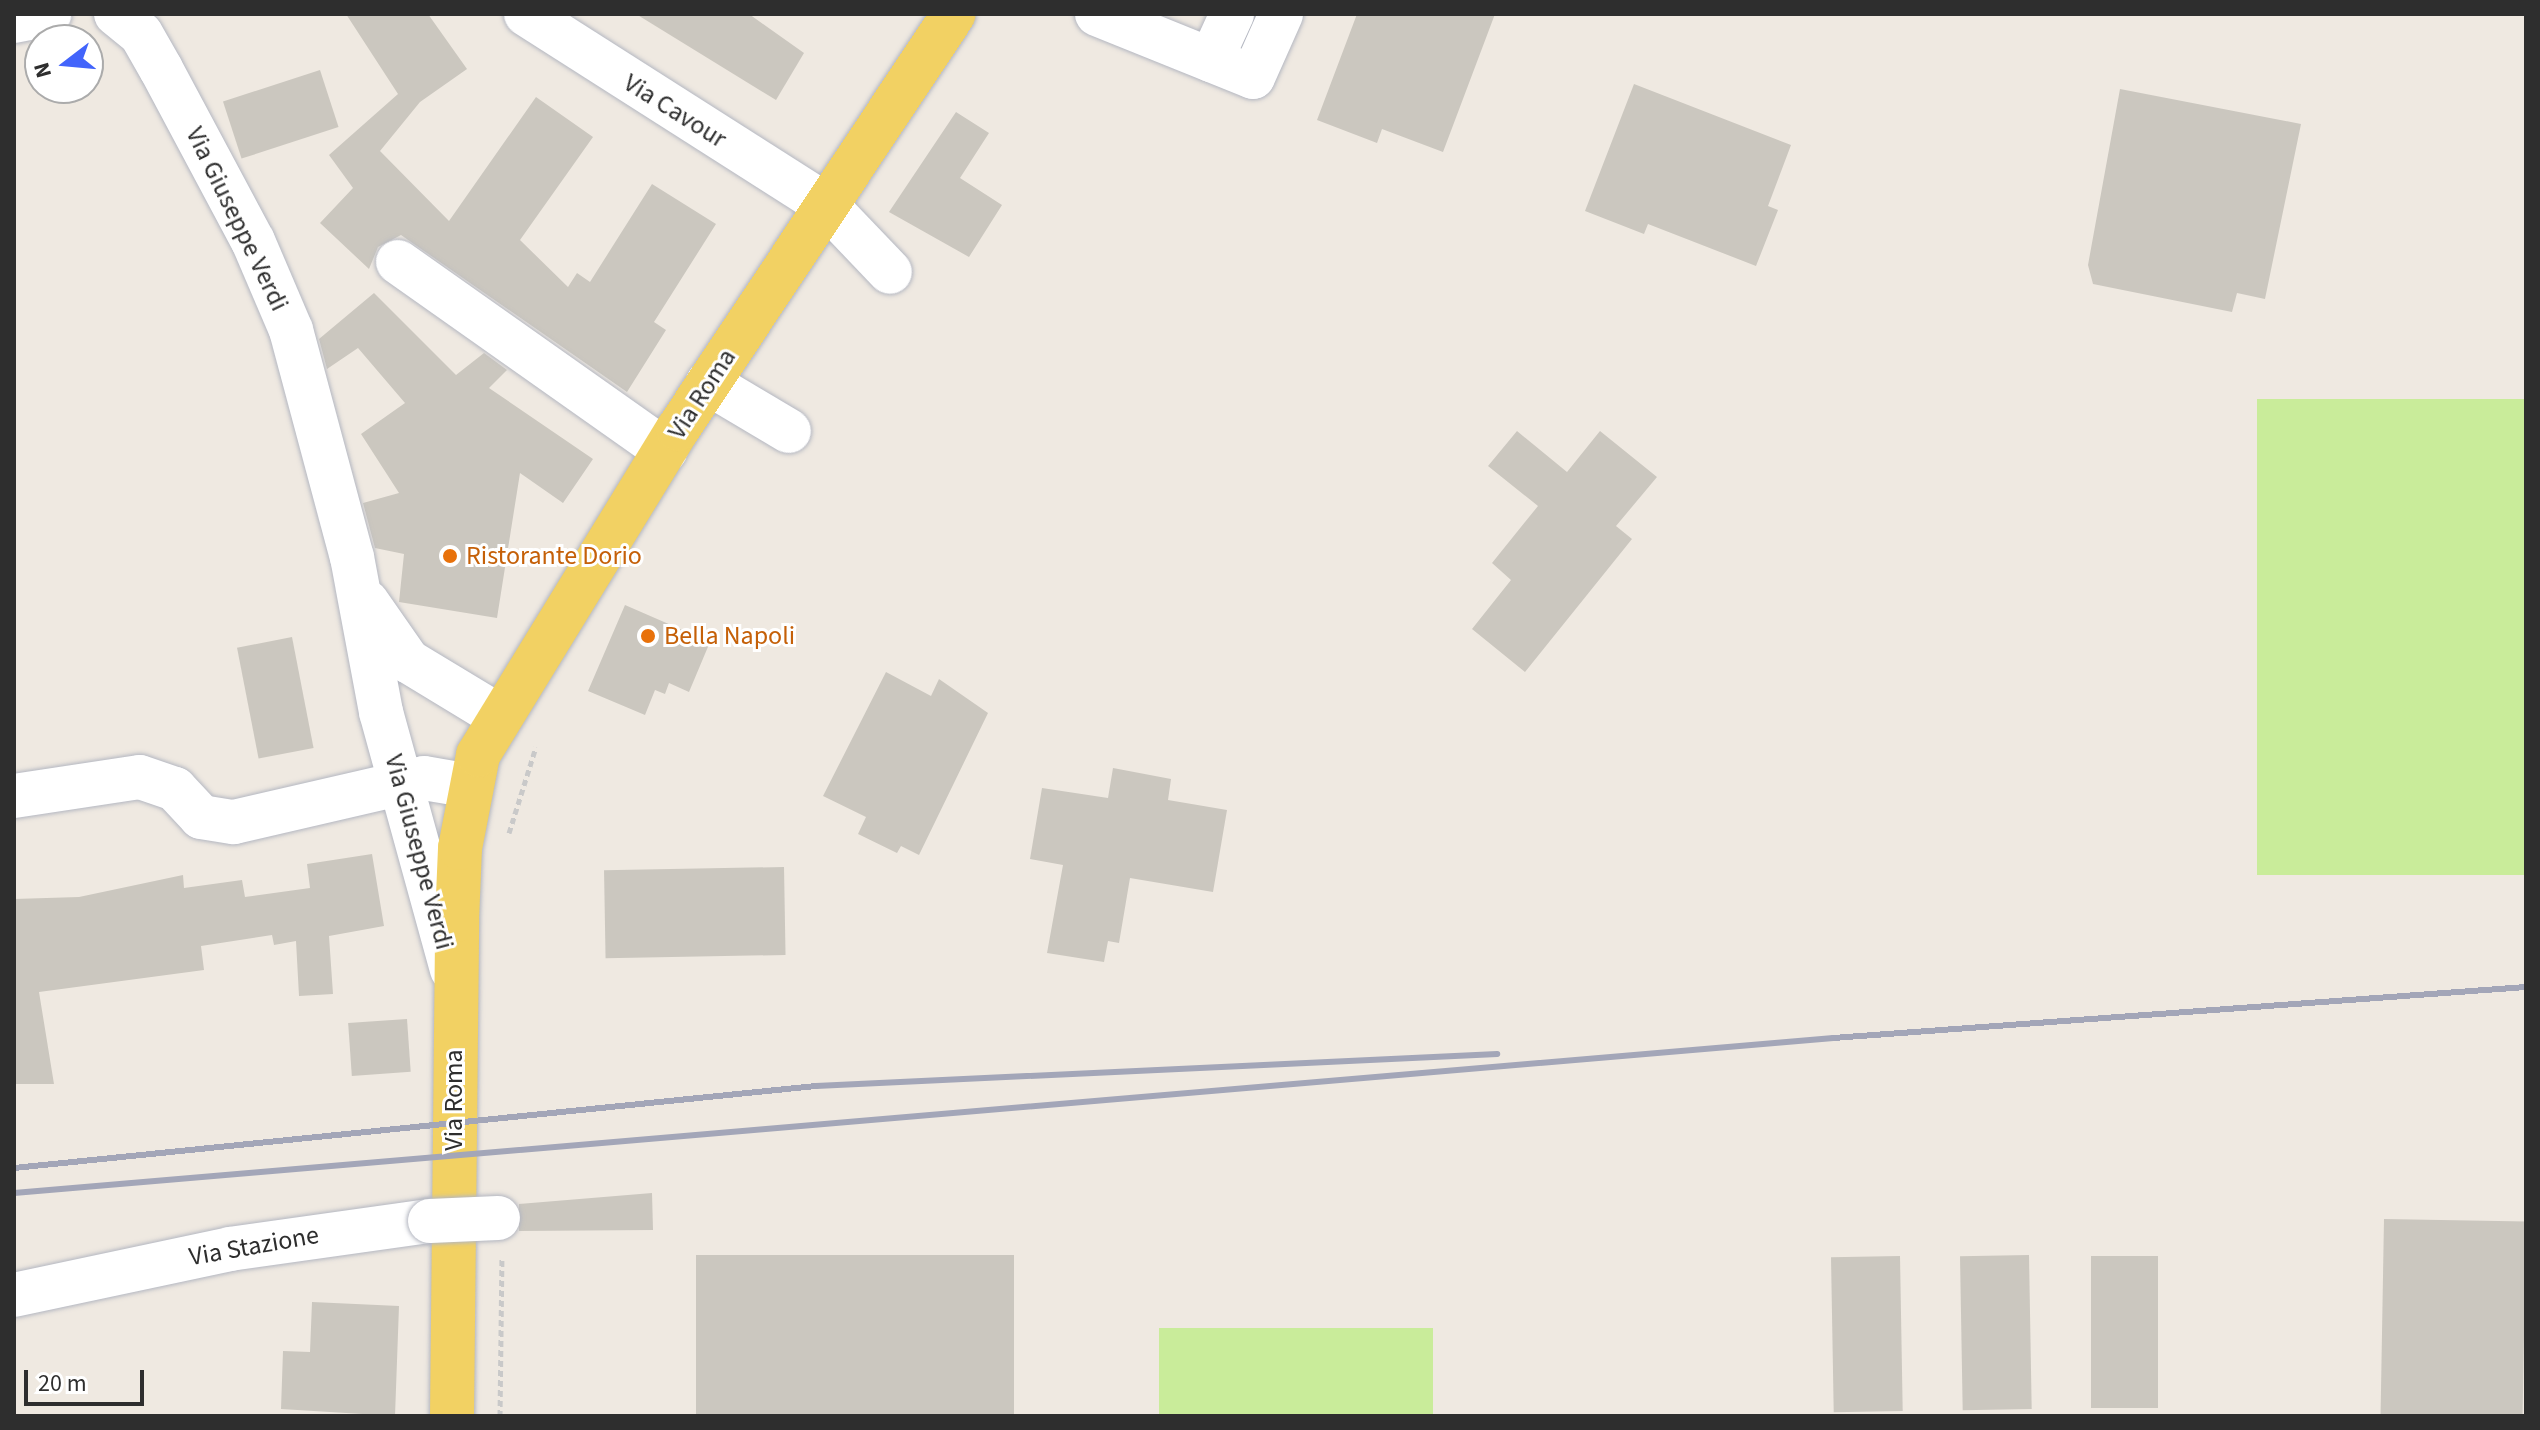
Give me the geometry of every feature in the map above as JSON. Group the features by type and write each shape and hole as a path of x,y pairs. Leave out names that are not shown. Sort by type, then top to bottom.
{"main road":[{"name":"Via Roma","path":"452,1416 455,979 471,786 497,715 708,383 954,14"}],"street":[{"path":"14,21 49,14"},
{"name":"Via Giuseppe Verdi","path":"116,14 141,34 253,241 291,330 358,583 366,650 455,979"},
{"name":"Via Cavour","path":"526,14 827,206 890,272"},
{"path":"1097,14 1253,77 1281,14"},
{"path":"1211,60 1232,14"},
{"path":"398,262 665,450"},
{"path":"708,383 789,431"},
{"name":"Via Giuseppe Verdi","path":"358,583 408,661 497,715"},
{"path":"14,796 140,777 175,789 201,817 234,822 424,778 471,786"},
{"name":"Via Stazione","path":"14,1295 230,1249 430,1221 500,1233"}],"path":[{"path":"506,845 538,740"},
{"path":"500,1233 500,1416"}],"green space":[{"path":"2257,399 2526,399 2526,875 2257,875"},
{"path":"1159,1328 1433,1328 1433,1416 1159,1416"}],"building":[{"path":"346,14 428,14 467,69 420,102 380,151 449,221 536,97 593,137 520,240 568,287 577,273 590,282 652,184 716,224 654,322 666,330 627,392 401,235 378,247 369,269 320,223 353,188 329,155 398,94"},
{"path":"636,14 749,14 804,53 776,100"},
{"path":"1357,14 1495,14 1443,152 1382,129 1377,143 1317,120"},
{"path":"320,70 339,127 242,159 223,102"},
{"path":"1634,84 1791,145 1768,206 1778,210 1756,266 1648,224 1644,234 1585,211"},
{"path":"2120,89 2301,124 2265,299 2237,293 2232,312 2093,284 2088,265"},
{"path":"956,112 989,133 960,178 1002,205 969,257 889,212"},
{"path":"374,293 456,375 484,353 507,370 489,388 593,459 563,503 520,473 497,618 399,602 404,554 375,548 363,503 399,493 361,434 405,403 358,348 327,369 319,339"},
{"path":"1517,431 1567,472 1600,431 1657,477 1616,526 1632,539 1525,672 1472,629 1511,580 1492,563 1538,506 1488,466"},
{"path":"625,605 710,642 689,692 669,683 665,694 655,690 645,715 588,691"},
{"path":"292,637 314,748 259,759 237,648"},
{"path":"886,672 931,696 939,679 988,713 919,855 901,846 897,853 858,834 866,817 823,796"},
{"path":"1113,768 1171,779 1168,800 1227,810 1213,892 1130,878 1119,943 1108,941 1104,962 1047,953 1063,865 1030,859 1042,788 1108,798"},
{"path":"372,854 384,926 329,936 333,994 299,996 296,941 274,945 272,935 201,946 204,970 39,992 54,1084 14,1084 14,899 79,897 183,875 184,888 242,880 245,897 310,888 307,864"},
{"path":"784,867 786,955 606,958 604,870"},
{"path":"407,1019 411,1072 352,1076 348,1023"},
{"path":"652,1193 653,1230 519,1231 519,1204"},
{"path":"2384,1219 2526,1221 2523,1416 2381,1416"},
{"path":"696,1255 1014,1255 1014,1416 696,1416"},
{"path":"2029,1255 2032,1409 1963,1410 1960,1256"},
{"path":"1900,1256 1903,1411 1834,1412 1831,1257"},
{"path":"2091,1256 2158,1256 2158,1408 2091,1408"},
{"path":"312,1302 399,1306 395,1416 281,1409 283,1351 310,1352"}],"railway":[{"path":"14,1193 1833,1038 2526,987"},
{"path":"14,1168 816,1086 1497,1054"}],"place":[{"name":"Ristorante Dorio","path":"450,556"},
{"name":"Bella Napoli","path":"648,636"}]}
